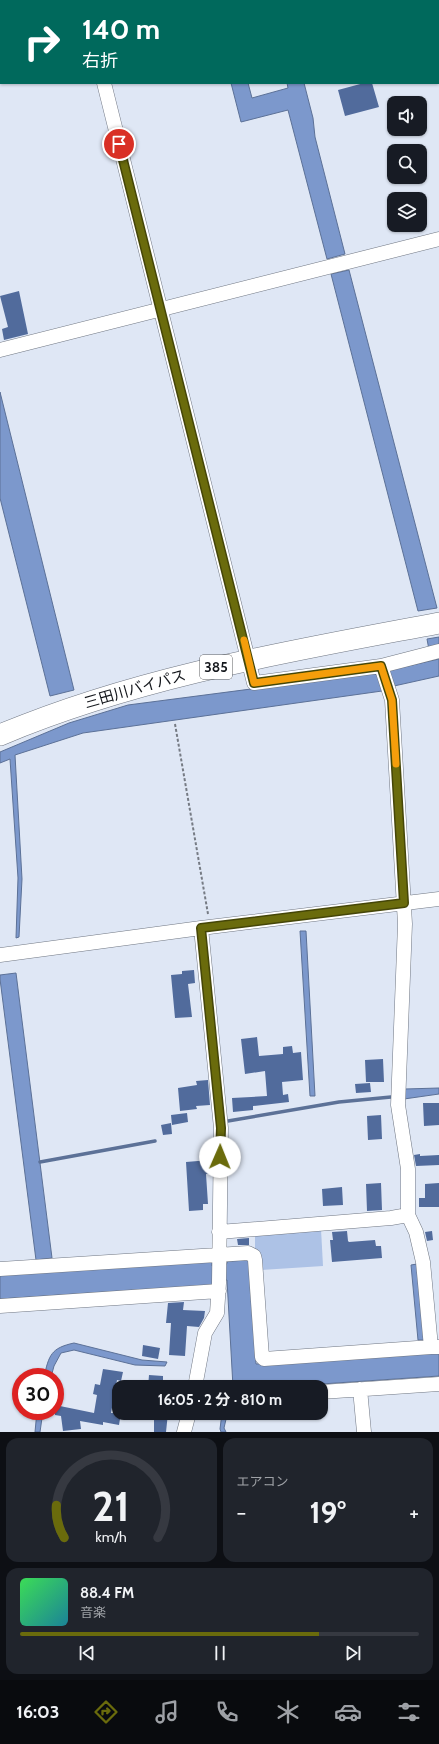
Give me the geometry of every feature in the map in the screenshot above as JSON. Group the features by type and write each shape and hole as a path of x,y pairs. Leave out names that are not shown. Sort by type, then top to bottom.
{"highway":[{"name":"三田川バイパス","path":"0,735 45,716 155,681 249,660 439,623"}],"street":[{"path":"104,84 254,683 381,666 439,651"},
{"path":"0,350 439,239"},
{"path":"0,1269 218,1258 248,1253 254,1256 255,1260 262,1357 264,1359 435,1347 423,1262 416,1232 408,1214 408,1169 398,1104 405,924 392,700 381,666"},
{"path":"0,954 439,899"},
{"path":"196,1380 205,1333 217,1313 219,1287 218,1258 221,1128 206,927"},
{"path":"219,1232 391,1218 408,1214"},
{"path":"0,1306 219,1287"},
{"path":"328,1391 439,1384"},
{"path":"360,1389 364,1432"},
{"path":"184,1432 187,1420"}],"path":[{"path":"175,724 206,927"}],"shaded area":[{"path":"231,84 248,84 252,98 288,88 287,84 304,84 313,118 315,137 345,254 327,259 288,110 241,122"},
{"path":"349,270 437,608 418,611 331,274"},
{"path":"0,392 74,690 50,696 0,498"},
{"path":"439,637 439,648 429,650 427,639"},
{"path":"439,659 439,676 394,686 390,676 390,670"},
{"path":"374,673 380,679 382,691 83,733 15,755 22,879 19,937 16,938 18,878 10,759 0,763 0,752 69,723 128,705"},
{"path":"300,931 306,931 315,1096 310,1096"},
{"path":"16,973 52,1258 36,1260 0,979 0,975"},
{"path":"439,1088 439,1094 404,1099 405,1089"},
{"path":"321,1229 323,1266 261,1270 255,1251 255,1236"},
{"path":"249,1260 256,1364 439,1352 439,1376 328,1384 328,1380 233,1380 227,1280 213,1280 213,1285 0,1299 0,1275 212,1261 212,1266 226,1265 228,1261"},
{"path":"417,1264 424,1340 418,1340 411,1265"},
{"path":"74,1343 142,1360 167,1362 165,1366 135,1365 74,1350 61,1353 53,1368 47,1368 52,1354 60,1347"},
{"path":"36,1420 42,1420 40,1432 35,1432"},
{"path":"221,1420 226,1420 224,1428 226,1432 221,1432"}],"building":[{"path":"360,84 372,84 379,107 345,116 338,90"},
{"path":"19,291 28,334 4,340 2,329 8,327 0,296"},
{"path":"194,970 195,983 188,984 192,1017 175,1018 171,975 182,974 182,971"},
{"path":"257,1037 259,1056 283,1054 283,1047 292,1046 293,1053 301,1052 303,1080 282,1082 283,1095 288,1094 289,1102 253,1106 253,1110 233,1112 232,1098 267,1096 265,1071 245,1074 241,1039"},
{"path":"383,1059 384,1082 366,1082 365,1060"},
{"path":"208,1080 210,1105 196,1106 197,1109 180,1111 178,1088 197,1085 196,1081"},
{"path":"370,1083 371,1092 356,1093 355,1084"},
{"path":"423,1103 439,1103 439,1125 424,1126"},
{"path":"187,1113 188,1122 172,1125 171,1115"},
{"path":"381,1115 382,1139 368,1140 367,1116"},
{"path":"171,1123 172,1134 163,1135 161,1125"},
{"path":"420,1154 420,1156 439,1155 439,1165 416,1166 414,1155"},
{"path":"210,1160 211,1174 206,1174 208,1204 203,1204 203,1210 189,1211 186,1162"},
{"path":"381,1183 382,1210 367,1211 366,1184"},
{"path":"439,1183 439,1207 419,1207 419,1198 425,1198 425,1184"},
{"path":"342,1187 343,1205 323,1206 322,1189"},
{"path":"347,1231 349,1242 375,1240 376,1246 381,1246 382,1258 332,1262 330,1240 333,1240 332,1232"},
{"path":"432,1231 433,1240 427,1241 425,1232"},
{"path":"249,1238 249,1245 238,1245 237,1239"},
{"path":"184,1302 183,1310 205,1311 204,1318 199,1327 187,1326 185,1356 169,1355 171,1323 166,1323 168,1303"},
{"path":"143,1345 160,1348 158,1359 142,1356"},
{"path":"103,1369 123,1372 121,1380 112,1380 112,1420 120,1420 119,1425 103,1422 103,1425 80,1421 81,1429 63,1431 62,1420 64,1420 64,1407 94,1413 97,1395 93,1394 95,1384 100,1385"},
{"path":"149,1375 163,1376 163,1380 149,1380"},
{"path":"154,1420 167,1420 166,1432 154,1432"}],"waterway":[{"path":"228,1121 339,1102 391,1097"},
{"path":"40,1162 155,1141"}],"slow traffic":[{"path":"244,640 254,683 381,666 392,700 396,764"}],"route":[{"path":"119,144 254,683 381,666 392,700 404,903 201,928 221,1128 220,1157"}]}
